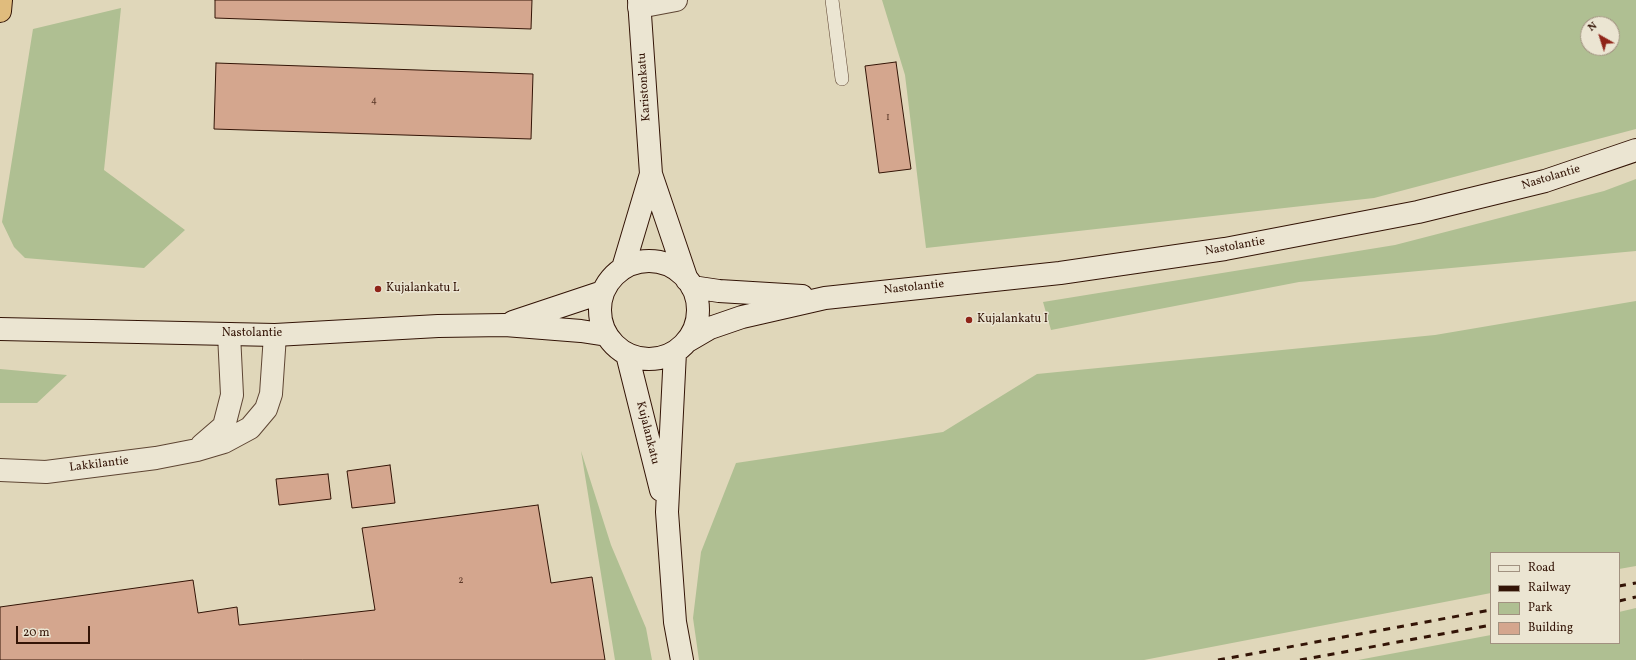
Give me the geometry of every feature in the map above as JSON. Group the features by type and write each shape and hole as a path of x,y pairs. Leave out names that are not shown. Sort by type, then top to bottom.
{"highway":[{"path":"0,11 1,0"}],"main road":[{"path":"639,3 676,0"},
{"name":"Karistonkatu","path":"639,3 651,174 689,283"},
{"name":"Nastolantie","path":"680,347 710,328 742,317 826,298 1060,273 1225,249 1426,210 1545,181 1636,150"},
{"name":"Karistonkatu","path":"623,268 651,174"},
{"path":"650,261 664,264 677,270 689,283 696,298 698,309 692,332 680,347 664,357 651,359 639,358 619,350 606,335 600,314 600,301 608,283 615,274 623,268 636,262 650,261"},
{"name":"Nastolantie","path":"689,283 719,291 826,298"},
{"name":"Nastolantie","path":"505,325 603,292"},
{"name":"Nastolantie","path":"0,329 275,335 417,327 505,325 606,335"},
{"path":"197,450 224,426 232,395 229,334"},
{"name":"Lakkilantie","path":"0,470 46,472 156,458 197,450 224,442 250,428 266,409 271,394 275,335"},
{"name":"Kujalankatu","path":"680,347 667,512 675,622 682,660"},
{"name":"Kujalankatu","path":"627,354 667,512"}],"lane":[{"path":"832,0 842,79"}],"green space":[{"path":"882,0 1636,0 1636,129 1374,198 926,248 905,75"},
{"path":"121,8 104,170 185,230 144,268 25,258 14,247 2,222 33,29"},
{"path":"1636,179 1636,251 1299,282 1051,330 1043,302 1395,245 1604,191"},
{"path":"1636,301 1636,566 1620,569 1620,552 1490,552 1490,593 1144,660 699,660 693,618 701,552 736,463 943,432 1037,374 1435,335"},
{"path":"0,369 67,375 37,403 0,403"},
{"path":"581,451 611,545 646,628 652,660 615,660"},
{"path":"1636,608 1636,660 1358,660 1490,635 1490,644 1620,644 1620,612"}],"building":[{"path":"215,0 532,0 531,29 215,18"},
{"path":"896,62 911,169 879,173 865,66"},
{"path":"216,63 533,74 531,139 214,129"},
{"path":"390,465 395,503 352,508 347,471"},
{"path":"328,474 331,499 279,505 276,479"},
{"path":"538,505 551,583 592,577 605,660 0,660 0,607 193,580 198,613 237,607 239,625 375,610 362,528"}],"railway":[{"path":"1620,586 1636,583"},
{"path":"1620,601 1636,597"},
{"path":"1218,660 1490,610"},
{"path":"1300,660 1490,625"}],"place":[{"name":"Kujalankatu L","path":"378,289"},
{"name":"Kujalankatu I","path":"969,320"}]}
